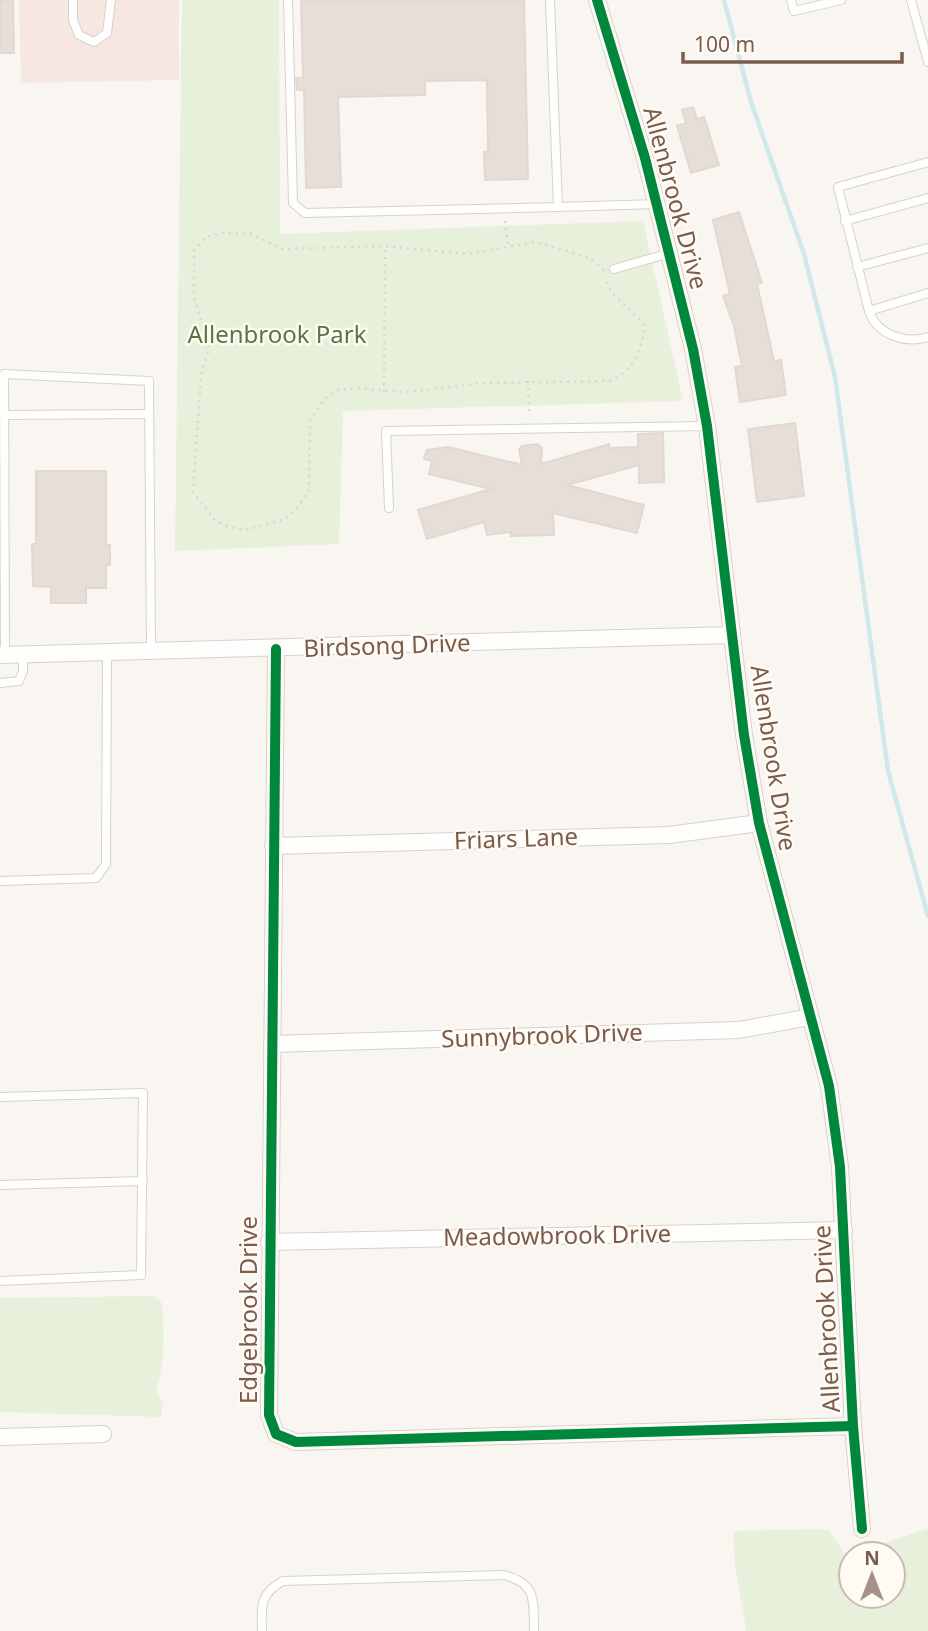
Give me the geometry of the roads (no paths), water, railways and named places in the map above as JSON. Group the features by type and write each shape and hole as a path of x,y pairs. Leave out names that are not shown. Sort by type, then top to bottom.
{"street":[{"name":"Allenbrook Drive","path":"597,0 670,253 707,426 732,635 759,823 821,1051 836,1126 844,1230 853,1426 862,1529"},
{"name":"Birdsong Drive","path":"2,655 732,635"},
{"name":"Edgebrook Drive","path":"276,649 269,1415 276,1434 296,1441 853,1426"},
{"name":"Friars Lane","path":"273,846 669,835 759,823"},
{"name":"Sunnybrook Drive","path":"272,1044 739,1030 810,1017"},
{"name":"Meadowbrook Drive","path":"270,1242 844,1230"},
{"path":"0,1437 103,1434"}],"lane":[{"path":"73,0 73,20 79,35 94,42 107,33 111,0"},
{"path":"288,0 293,203 297,210 305,213 657,204"},
{"path":"550,0 558,207"},
{"path":"791,0 794,11 841,0"},
{"path":"911,0 928,62"},
{"path":"928,162 838,187 872,322 880,330 895,337 916,341 928,337"},
{"path":"845,221 928,198"},
{"path":"857,267 928,248"},
{"path":"614,269 670,253"},
{"path":"869,311 928,293"},
{"path":"2,655 4,374 149,381 151,651"},
{"path":"4,415 149,414"},
{"path":"388,508 386,430 707,426"},
{"path":"0,881 96,878 106,864 107,652"},
{"path":"0,683 19,681 23,671 23,655"},
{"path":"0,1097 143,1093 141,1275 0,1281"},
{"path":"0,1185 143,1181"},
{"path":"262,1631 261,1601 269,1588 283,1581 504,1575 521,1580 532,1592 534,1631"}],"waterway":[{"path":"724,0 751,102 804,254 835,377 888,771 928,916"}],"park label":[{"name":"Allenbrook Park","path":"277,335"}]}
